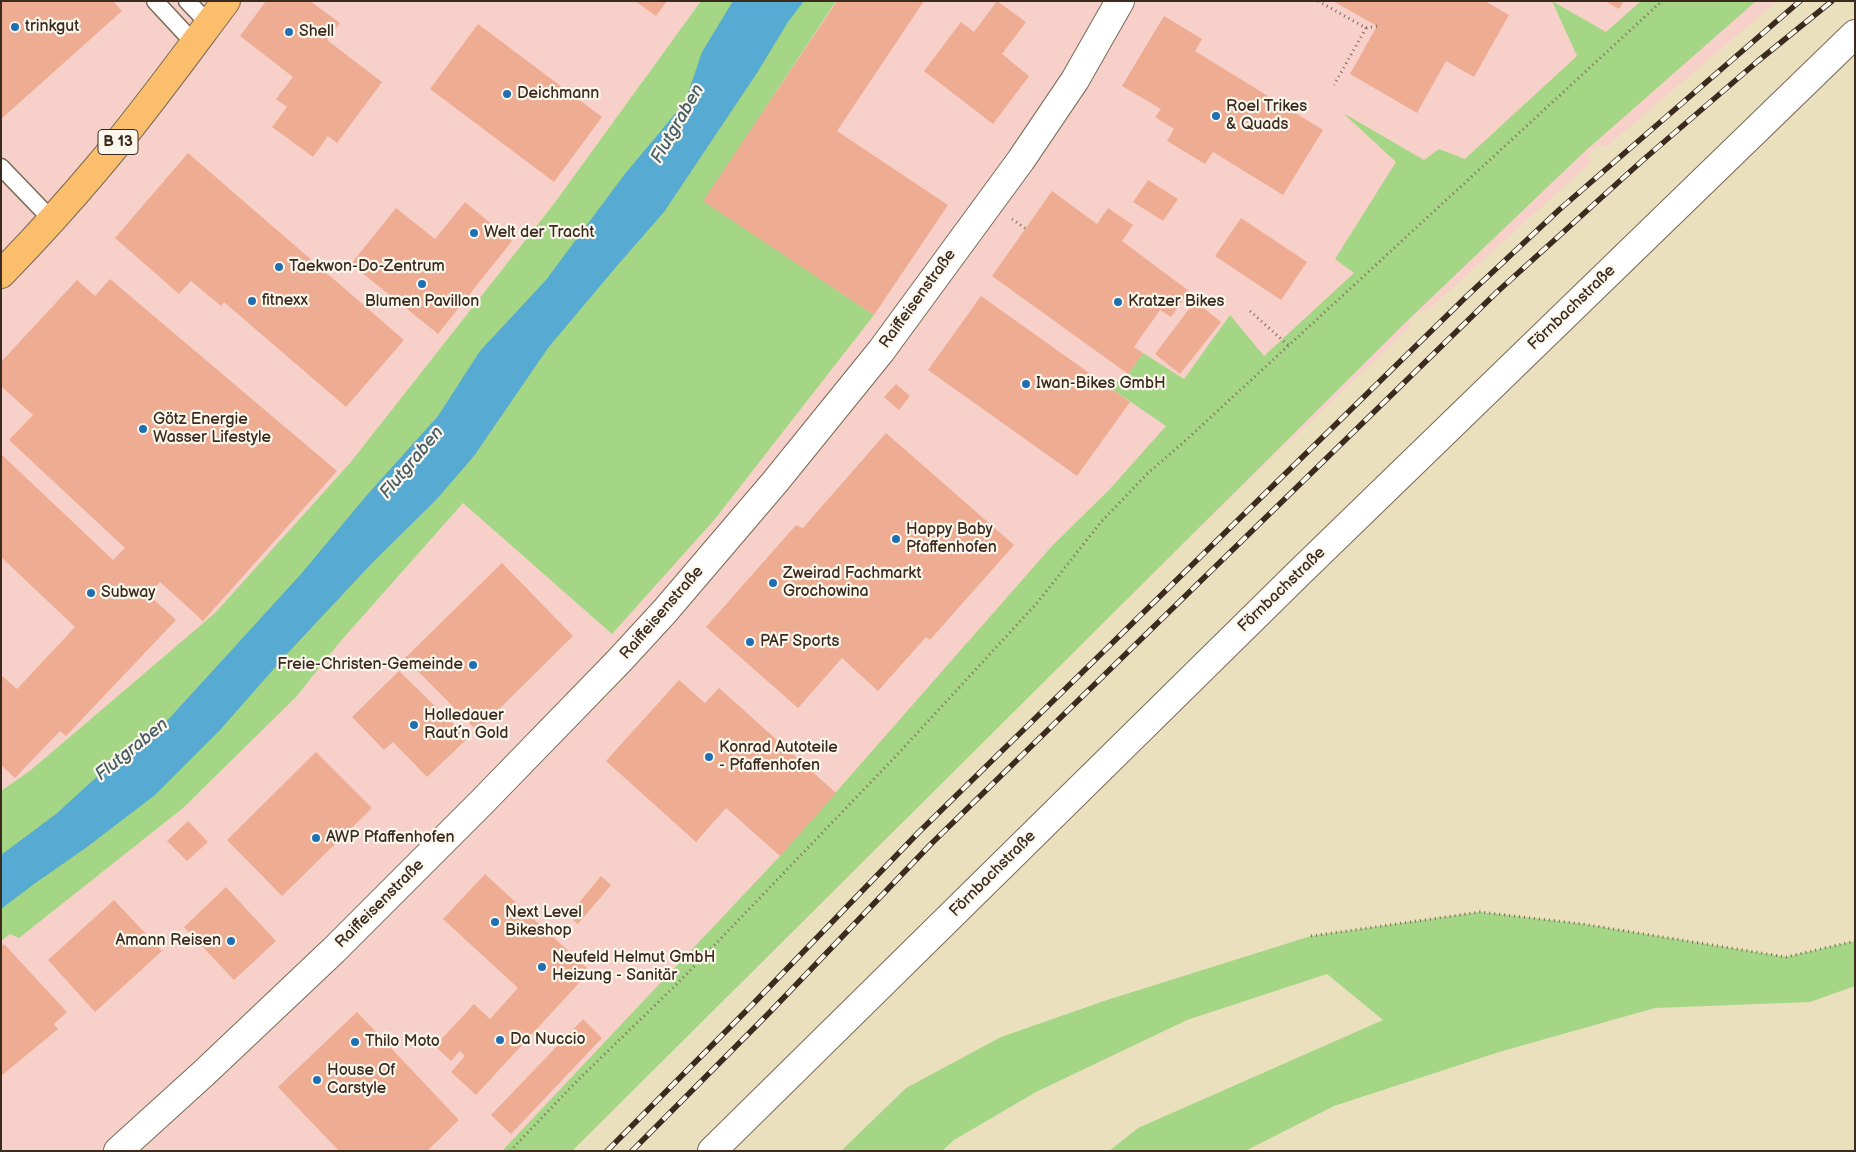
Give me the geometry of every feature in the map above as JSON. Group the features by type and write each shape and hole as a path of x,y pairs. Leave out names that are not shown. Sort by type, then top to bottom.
{"main road":[{"name":"B 13","path":"1,274 99,167 226,1"}],"street":[{"name":"Raiffeisenstraße","path":"118,1151 334,950 514,770 620,661 665,611 775,482 881,350 1021,160 1075,80 1120,1"},
{"name":"Förnbachstraße","path":"712,1151 1300,572 1855,34"}],"lane":[{"path":"155,1 202,33"},
{"path":"187,1 202,33"},
{"path":"1,167 52,220"}],"path":[{"path":"1318,1 1366,28 1377,26"},
{"path":"510,1151 577,1081 679,982 896,756 1030,610 1101,522 1148,473 1662,1"},
{"path":"1334,85 1366,28"},
{"path":"1250,311 1288,346"},
{"path":"1311,936 1480,912 1583,924 1786,957 1855,941"}],"shaded area":[{"path":"1,1 701,1 553,205 350,463 215,613 31,770 1,791"},
{"path":"836,1 1776,2 1606,147 1599,145 1588,154 1590,163 1426,312 1418,311 1410,321 1410,327 1182,544 572,1151 1,1151 1,941 10,934 19,938 183,808 296,697 339,643 463,503 612,633 715,519 874,315 703,201"}],"green space":[{"path":"701,1 836,1 704,201 874,315 715,519 612,634 463,503 339,643 296,697 183,808 19,938 10,934 1,941 1,791 31,770 215,613 350,463 553,205"},
{"path":"1552,1 1606,32 1641,1 1756,1 1583,153 1405,323 572,1151 502,1151 780,856 1052,546 1109,490 1166,426 1109,387 1128,374 1143,353 1184,379 1230,315 1264,356 1354,273 1335,259 1396,162 1343,113 1424,160 1439,149 1465,159 1577,56"},
{"path":"1480,912 1583,924 1786,957 1855,941 1855,986 1810,1002 1655,1008 1499,1052 1334,1106 1245,1151 1109,1151 1138,1128 1383,1020 1327,974 1187,1020 1036,1092 954,1140 942,1151 841,1151 906,1088 1001,1037 1107,1000 1311,936"}],"water":[{"name":"Flutgraben","path":"733,1 804,1 788,22 757,73 664,212 548,348 474,456 436,500 373,562 286,655 220,730 155,795 1,909 1,855 56,814 124,752 155,734 301,574 367,495 438,416 480,351 546,280 624,175 685,102 702,52"}],"building":[{"path":"1,1 113,1 122,11 1,119"},
{"path":"266,1 310,1 340,23 327,40 382,82 337,143 328,136 313,157 272,127 287,107 276,99 293,77 240,36"},
{"path":"635,1 667,1 656,16"},
{"path":"837,1 924,1 837,131 948,205 874,315 703,201"},
{"path":"997,1 1026,22 1002,54 1029,76 993,124 924,71 961,22 974,32"},
{"path":"1333,1 1485,1 1509,15 1474,77 1446,61 1417,113 1350,74 1377,26"},
{"path":"1605,1 1624,1 1619,9"},
{"path":"1164,16 1202,39 1195,51 1323,130 1283,195 1213,152 1205,164 1167,141 1174,129 1155,117 1161,109 1122,86"},
{"path":"478,24 602,117 554,182 430,89"},
{"path":"188,153 404,340 346,407 224,302 221,306 191,281 179,294 115,238"},
{"path":"1148,180 1178,199 1163,221 1133,202"},
{"path":"1052,191 1097,224 1108,208 1133,225 1122,241 1189,291 1171,317 1160,310 1134,347 1143,353 1128,374 992,276"},
{"path":"465,202 512,241 438,334 351,264 396,208 435,239"},
{"path":"1241,218 1307,262 1281,300 1215,256"},
{"path":"110,279 337,471 203,621 160,582 148,594 176,620 66,736 60,731 15,778 1,765 1,675 17,689 75,627 1,557 1,454 113,560 125,548 9,440 33,415 1,386 1,362 77,280 95,296"},
{"path":"981,296 1130,402 1077,476 928,370"},
{"path":"1195,301 1221,322 1180,374 1155,354"},
{"path":"896,384 910,396 899,410 884,397"},
{"path":"886,433 1014,545 930,640 926,637 878,691 842,658 798,708 706,627 796,525 803,528"},
{"path":"502,563 573,636 477,731 405,658"},
{"path":"399,671 468,738 427,777 393,742 384,750 352,717"},
{"path":"679,680 705,703 719,688 836,793 780,856 726,808 696,842 606,761"},
{"path":"316,752 372,808 282,896 227,840"},
{"path":"188,821 208,842 187,861 167,841"},
{"path":"485,874 590,971 476,1095 451,1072 465,1056 460,1051 451,1061 435,1046 474,1004 490,1019 518,988 443,919"},
{"path":"601,876 611,885 578,924 568,916"},
{"path":"226,887 276,941 234,980 184,927"},
{"path":"114,900 162,951 95,1012 48,960"},
{"path":"4,944 67,1012 54,1024 58,1029 1,1076 1,947"},
{"path":"357,1012 459,1120 427,1151 339,1151 278,1087"},
{"path":"583,1019 602,1038 511,1134 491,1115"}],"railway":[{"path":"607,1151 752,1005 919,832 1467,296 1560,209 1800,1"},
{"path":"632,1151 770,1012 932,843 1497,292 1643,160 1758,61 1832,1"}],"place":[{"name":"trinkgut","path":"15,27"},
{"name":"Shell","path":"289,32"},
{"name":"Deichmann","path":"507,94"},
{"name":"Roel Trikes & Quads","path":"1216,116"},
{"name":"Welt der Tracht","path":"474,233"},
{"name":"Taekwon-Do-Zentrum","path":"279,267"},
{"name":"Blumen Pavillon","path":"422,284"},
{"name":"fitnexx","path":"252,301"},
{"name":"Kratzer Bikes","path":"1118,302"},
{"name":"Iwan-Bikes GmbH","path":"1026,384"},
{"name":"Götz Energie Wasser Lifestyle","path":"143,429"},
{"name":"Happy Baby Pfaffenhofen","path":"896,539"},
{"name":"Zweirad Fachmarkt Grochowina","path":"773,583"},
{"name":"Subway","path":"91,593"},
{"name":"PAF Sports","path":"750,642"},
{"name":"Freie-Christen-Gemeinde","path":"473,665"},
{"name":"Holledauer Raut´n Gold","path":"414,725"},
{"name":"Konrad Autoteile - Pfaffenhofen","path":"709,757"},
{"name":"AWP Pfaffenhofen","path":"316,838"},
{"name":"Next Level Bikeshop","path":"495,922"},
{"name":"Amann Reisen","path":"231,941"},
{"name":"Neufeld Helmut GmbH Heizung - Sanitär","path":"542,967"},
{"name":"Da Nuccio","path":"500,1040"},
{"name":"Thilo Moto","path":"355,1042"},
{"name":"House Of Carstyle","path":"317,1080"}]}
